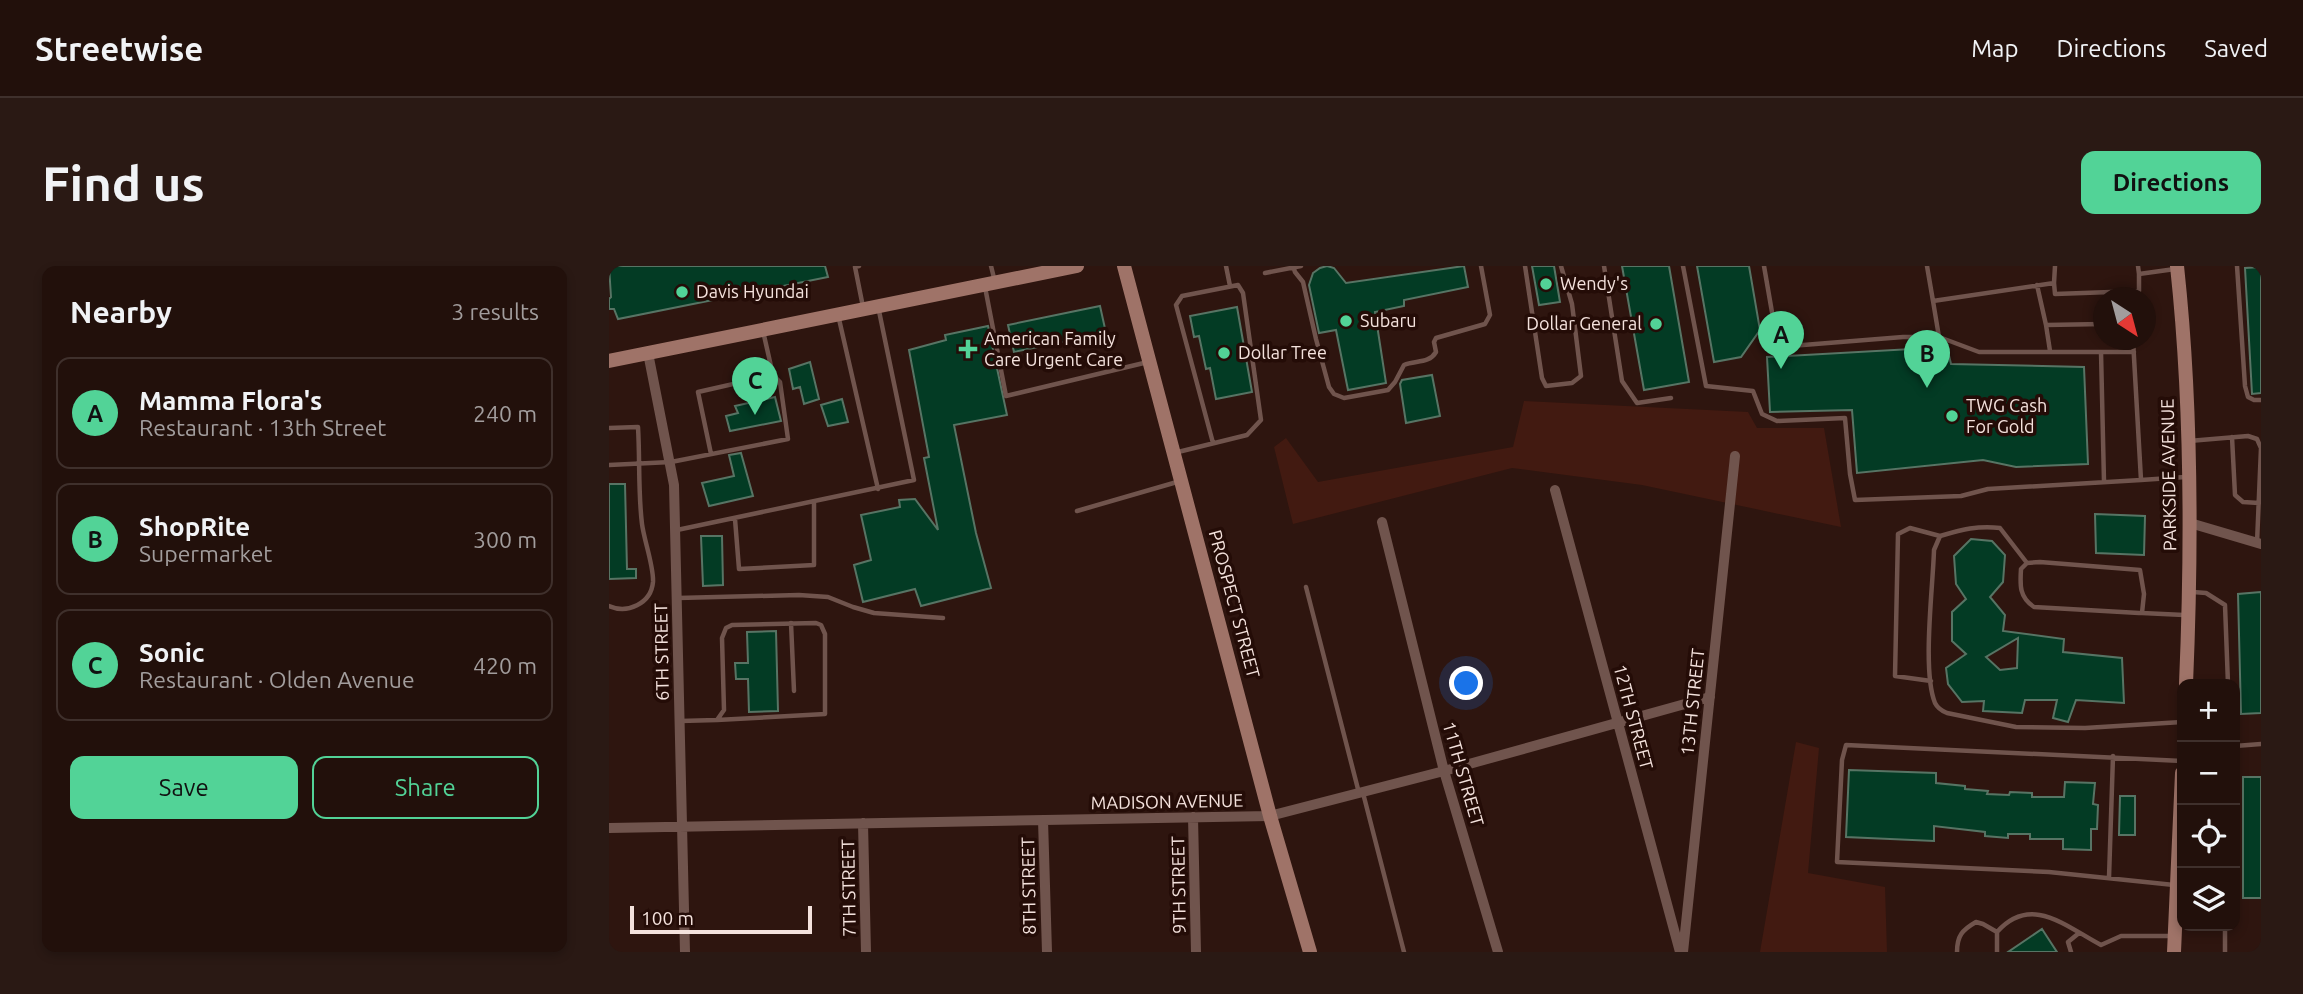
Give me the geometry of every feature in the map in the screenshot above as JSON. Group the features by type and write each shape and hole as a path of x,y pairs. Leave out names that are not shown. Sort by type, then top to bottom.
{"main road":[{"name":"PROSPECT STREET","path":"1124,266 1270,816 1310,952"},
{"path":"609,361 990,284 1028,271 1067,267"},
{"name":"PARKSIDE AVENUE","path":"2177,267 2190,477 2186,679"},
{"path":"2178,868 2181,805"},
{"path":"2174,952 2177,885"}],"street":[{"name":"6TH STREET","path":"648,353 674,485 685,952"},
{"name":"13TH STREET","path":"1682,952 1735,456"},
{"name":"12TH STREET","path":"1555,490 1682,952"},
{"name":"11TH STREET","path":"1382,522 1444,771 1498,952"},
{"path":"2190,523 2259,543"},
{"name":"MADISON AVENUE","path":"609,828 1270,816 1444,771 1710,696"},
{"name":"9TH STREET","path":"1193,817 1196,952"},
{"name":"8TH STREET","path":"1044,820 1047,952"},
{"name":"7TH STREET","path":"863,823 866,952"}],"lane":[{"path":"675,531 913,480 871,308 856,266"},
{"path":"992,266 990,284 1006,396 1149,362"},
{"path":"1226,266 1230,286"},
{"path":"1265,273 1300,266"},
{"path":"1293,267 1303,282 1329,387 1334,394 1344,398 1388,390 1404,365 1427,360 1435,355 1436,338 1485,324 1490,315 1481,266"},
{"path":"1525,266 1542,378 1546,386 1572,383 1581,376 1572,304 1561,266"},
{"path":"1604,266 1622,381 1637,403 1671,398"},
{"path":"1683,266 1706,386 1753,391 1762,414 1777,421 1845,418 1855,500 1961,496 1988,489 2190,477"},
{"path":"1764,266 1778,347 1903,337 1938,337 1979,352 2134,352 2141,480"},
{"path":"1927,266 1938,337"},
{"path":"2055,266 2055,294 2139,291 2138,266"},
{"path":"2237,266 2245,386 2248,397 2254,401 2261,400"},
{"path":"2139,274 2177,267"},
{"path":"1933,301 2054,283"},
{"path":"1174,453 1247,435 1261,420 1243,293 1238,285 1182,296 1176,305 1213,443"},
{"path":"2037,285 2050,351"},
{"path":"838,315 878,489"},
{"path":"2046,326 2093,324"},
{"path":"609,465 671,462 787,439 780,382 773,375 762,330"},
{"path":"2101,352 2103,482"},
{"path":"711,454 698,392 773,375"},
{"path":"609,428 638,427 642,522 653,582 648,596 640,604 627,610 609,606"},
{"path":"2189,442 2248,436 2257,439 2261,448 2259,543"},
{"path":"2232,437 2235,495 2243,502 2259,503"},
{"path":"1077,511 1181,480"},
{"path":"735,519 739,569 814,565 814,502"},
{"path":"1931,681 1895,677 1898,534 1910,528 1940,536 1969,527 2000,528 2027,563"},
{"path":"1940,536 1934,550 1930,637 1931,681 1935,703 1940,710 2016,727 2085,728 2177,722"},
{"path":"2142,613 2144,594 2140,570 2027,563 2021,569 2020,587 2024,598 2034,607 2142,613 2173,613 2188,616"},
{"path":"1306,587 1404,952"},
{"path":"2189,592 2206,593 2225,605 2228,679"},
{"path":"677,598 828,597 874,613 943,618"},
{"path":"791,624 794,691"},
{"path":"680,721 717,720 745,719 825,714 824,629 821,625 731,625 726,628 722,638 724,710 717,720"},
{"path":"2240,746 2261,744"},
{"path":"2177,761 1846,745 1842,760 1837,862 2049,872 2177,885"},
{"path":"2109,878 2113,757"},
{"path":"1997,952 1997,932 2004,923 2016,916 2033,912 2049,917 2101,945 2103,952"},
{"path":"1957,952 1962,932 1976,922 1997,932"},
{"path":"2225,931 2225,952"},
{"path":"2071,952 2068,942 2079,933"},
{"path":"2101,945 2122,936 2175,936"}],"shaded area":[{"path":"1524,401 1748,412 1757,428 1824,428 1841,527 1642,485 1512,468 1293,524 1274,447 1286,438 1318,482 1513,447"},
{"path":"1796,742 1819,748 1808,873 1885,887 1887,952 1760,952"}],"building":[{"name":"Davis Hyundai","path":"609,266 825,266 828,277 618,319 614,309 609,309"},
{"name":"Subaru","path":"1327,266 1334,268 1346,283 1464,266 1468,287 1404,300 1404,306 1375,312 1386,383 1348,390 1336,330 1319,333 1309,285 1313,273"},
{"name":"Wendy's","path":"1532,266 1554,266 1560,302 1539,305"},
{"name":"Dollar General","path":"1622,266 1669,266 1689,382 1644,390"},
{"path":"1697,266 1749,266 1760,330 1741,357 1714,362"},
{"path":"2261,267 2261,393 2252,394 2245,268"},
{"path":"1100,306 1106,333 1014,352 1008,325"},
{"name":"Dollar Tree","path":"1237,307 1252,392 1216,399 1210,368 1206,369 1199,336 1194,337 1190,316"},
{"path":"988,326 1007,415 954,425 976,533 991,588 921,606 915,589 863,602 854,565 871,560 861,515 900,507 899,500 915,499 938,530 924,458 929,457 909,350 946,340 945,335"},
{"path":"1947,347 1951,364 2084,367 2088,464 2016,467 1983,460 1857,473 1852,410 1770,412 1767,357"},
{"path":"810,362 819,399 804,404 800,387 793,389 789,369"},
{"path":"1432,375 1440,416 1406,423 1400,384 1402,380"},
{"path":"775,397 781,421 730,431 726,416 738,413 735,406"},
{"path":"842,399 848,422 828,426 821,405"},
{"path":"741,453 753,496 709,506 702,483 734,476 729,455"},
{"path":"609,484 625,484 627,569 636,569 636,578 609,579"},
{"path":"2095,514 2145,516 2144,555 2096,553"},
{"path":"701,536 722,536 723,585 703,586"},
{"path":"1971,539 1992,541 2005,555 2003,582 1990,597 2005,615 2003,631 2064,639 2063,652 2122,658 2124,703 2076,700 2068,722 2053,718 2057,700 2025,700 2022,713 1983,711 1984,701 1962,702 1948,684 1946,668 1966,654 1952,641 1952,612 1966,599 1956,584 1954,556","holes":["2018,638 2017,668 2000,670 1986,657"]},
{"path":"2261,592 2261,713 2241,714 2238,594"},
{"path":"776,631 778,711 749,712 748,679 736,679 735,663 748,663 747,632"},
{"path":"1849,770 1936,773 1936,783 1965,786 1965,789 1988,791 1987,794 2032,793 2032,797 2064,797 2065,782 2095,783 2093,804 2098,805 2097,829 2091,829 2091,850 2063,849 2063,839 2030,839 2030,834 2008,834 2008,838 1985,836 1985,832 1934,826 1934,841 1846,837"},
{"path":"2243,777 2261,777 2261,898 2243,898"},
{"path":"2120,796 2135,796 2135,835 2119,835"},
{"path":"2042,929 2057,952 2008,952"}],"place":[{"name":"Wendy's","path":"1546,284"},
{"name":"Davis Hyundai","path":"682,292"},
{"name":"Subaru","path":"1346,321"},
{"name":"Dollar General","path":"1656,324"},
{"name":"American Family Care Urgent Care","path":"968,349"},
{"name":"Dollar Tree","path":"1224,353"},
{"name":"Mamma Flora's","path":"1781,369"},
{"name":"ShopRite","path":"1927,388"},
{"name":"Sonic","path":"755,415"},
{"name":"TWG Cash For Gold","path":"1952,416"}]}
